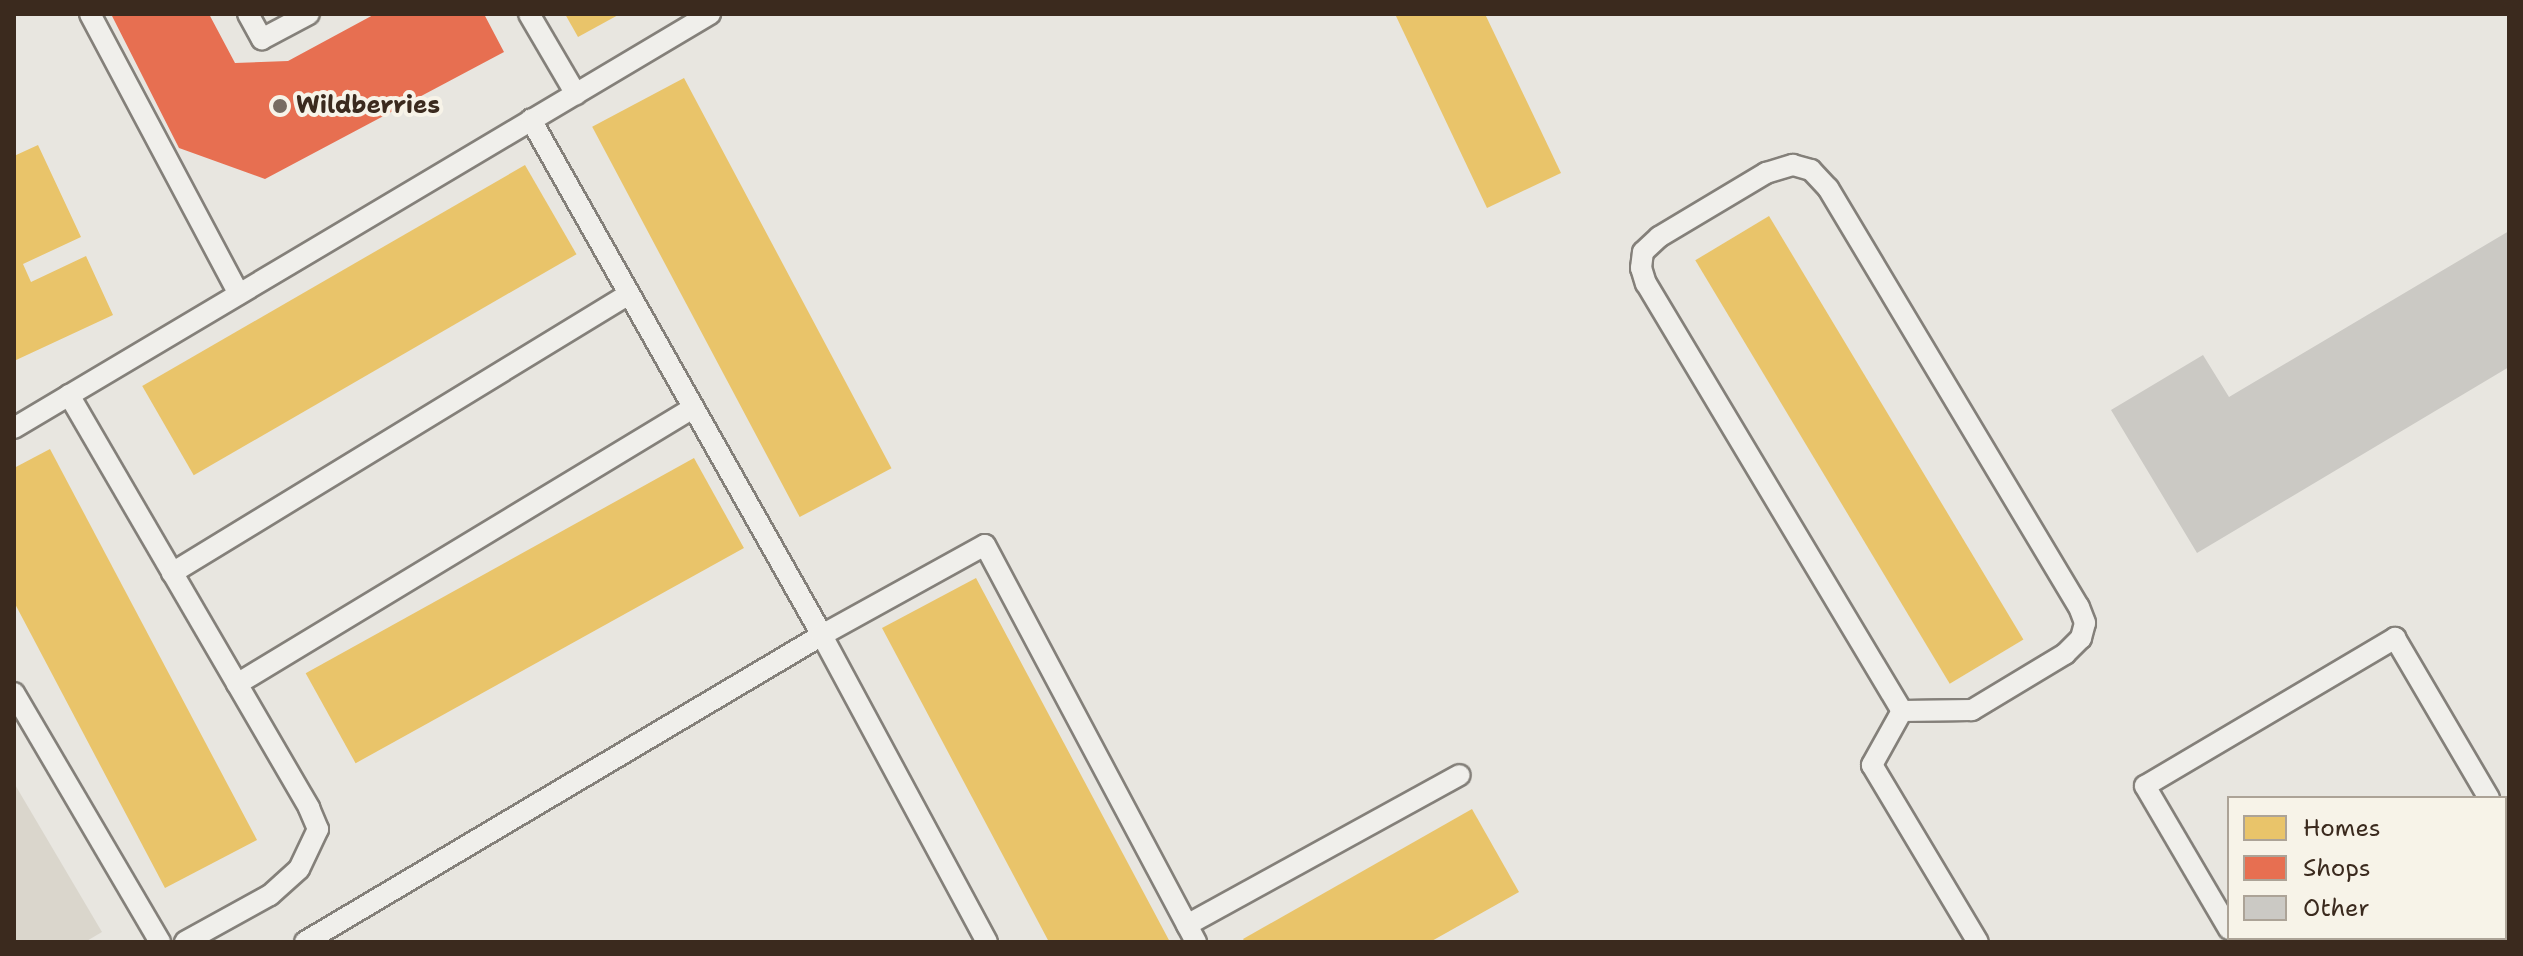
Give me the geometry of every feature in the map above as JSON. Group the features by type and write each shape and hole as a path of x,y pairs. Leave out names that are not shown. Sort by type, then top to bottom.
{"lane":[{"path":"90,14 239,294"},
{"path":"248,14 262,39 309,14"},
{"path":"529,14 576,94"},
{"path":"14,428 710,14"},
{"path":"531,120 822,635 987,942"},
{"path":"1793,165 1811,170 1828,188 2079,607 2085,623 2081,638 2065,654 1972,710 1902,711 1646,284 1641,268 1643,252 1659,237 1766,173 1793,165"},
{"path":"172,573 629,294"},
{"path":"69,395 318,829 299,869 270,895 185,942"},
{"path":"237,684 693,408"},
{"path":"305,942 822,635 985,545 1192,934 1460,775"},
{"path":"2227,926 2145,786 2395,638 2488,796"},
{"path":"14,693 160,942"},
{"path":"1902,711 1872,765 1978,942"}],"shaded area":[{"path":"14,783 102,932 85,942 14,942"}],"building: Homes":[{"path":"565,14 620,14 578,37"},
{"path":"1395,14 1485,14 1561,173 1487,208"},
{"path":"684,78 892,468 800,517 592,127"},
{"path":"38,145 81,237 23,264 31,282 86,256 113,315 14,361 14,156"},
{"path":"525,165 576,254 194,475 142,386"},
{"path":"1769,216 2023,639 1950,684 1695,260"},
{"path":"50,449 257,840 165,888 14,602 14,468"},
{"path":"694,458 744,548 356,763 306,673"},
{"path":"976,578 1170,942 1049,942 882,628"},
{"path":"1472,809 1519,892 1430,942 1245,942 1243,939"}],"building: Shops":[{"name":"Wildberries","path":"111,14 209,14 235,63 288,61 375,14 484,14 504,52 265,179 179,148"}],"building: Other":[{"path":"2509,231 2509,367 2197,553 2111,410 2203,355 2229,397"}],"place":[{"name":"Wildberries","path":"280,106"}]}
